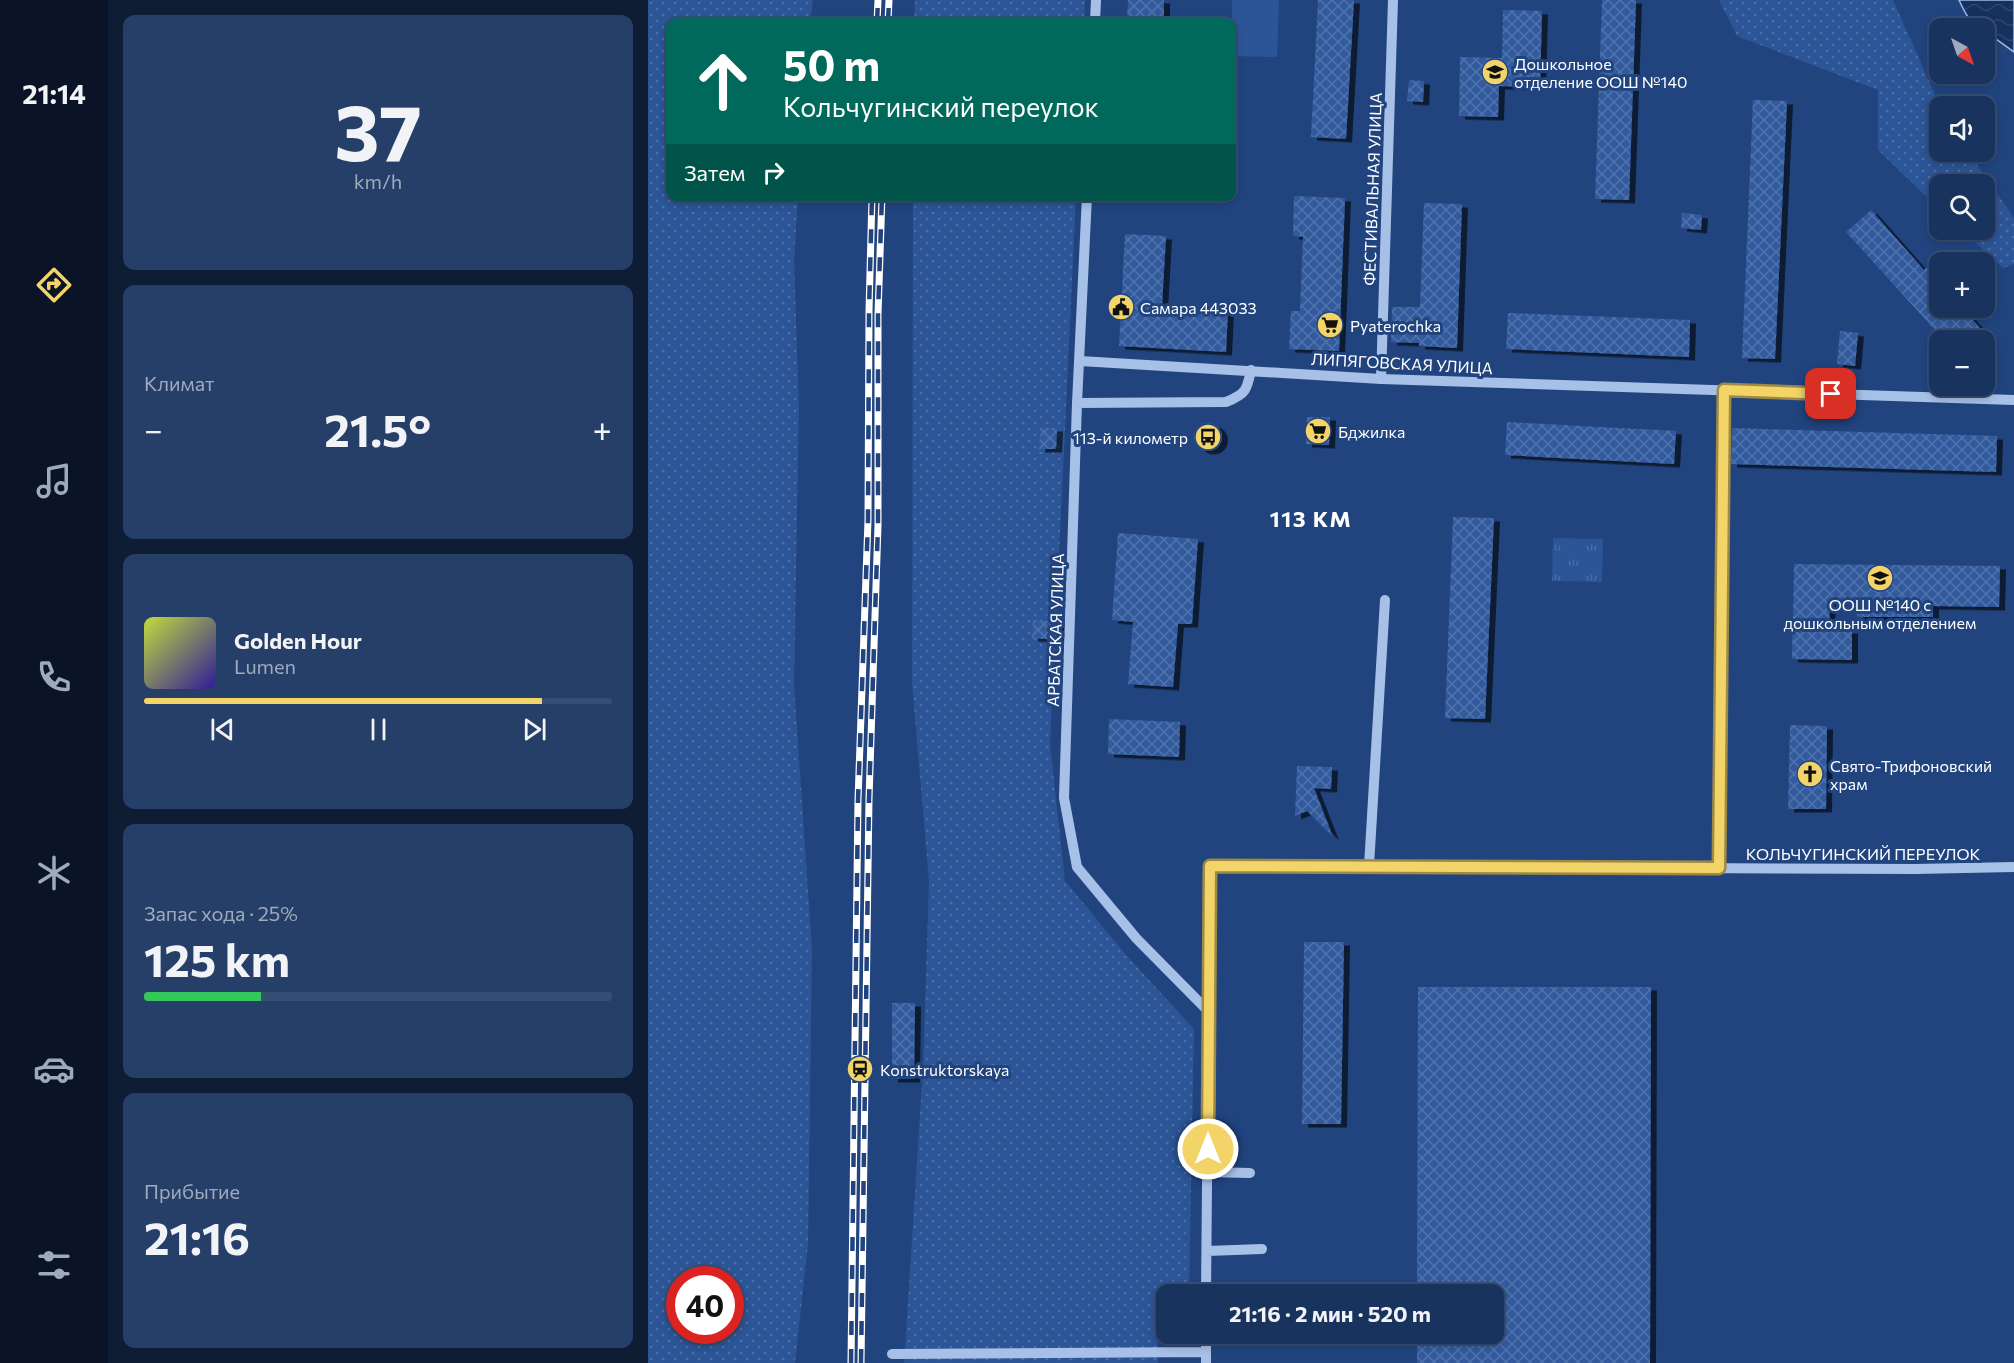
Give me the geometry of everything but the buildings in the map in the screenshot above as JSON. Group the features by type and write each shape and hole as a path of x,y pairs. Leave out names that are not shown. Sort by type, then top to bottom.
{"street":[{"path":"1095,18 1096,0"},
{"name":"ФЕСТИВАЛЬНАЯ УЛИЦА","path":"1381,379 1394,0"},
{"name":"АРБАТСКАЯ УЛИЦА","path":"1087,201 1077,403 1064,798 1077,867 1136,938 1209,1012"},
{"name":"ЛИПЯГОВСКАЯ УЛИЦА","path":"1080,361 1381,379 2014,400"},
{"path":"1077,403 1226,402 1241,396 1247,388 1251,370"},
{"path":"1719,868 1724,390"},
{"path":"1369,866 1385,600"},
{"name":"КОЛЬЧУГИНСКИЙ ПЕРЕУЛОК","path":"1209,1012 1210,866 2014,867"},
{"path":"1206,1284 1209,1012"},
{"path":"1208,1172 1250,1173"},
{"path":"1207,1251 1262,1250"},
{"path":"892,1354 1206,1358"}],"green space":[{"path":"648,0 813,0 811,18 666,18 666,201 798,201 794,260 799,406 794,685 812,950 808,1244 795,1363 648,1363"},
{"path":"915,0 1085,0 1084,18 914,18"},
{"path":"1232,0 1279,0 1277,57 1236,56 1236,18 1232,18"},
{"path":"1719,0 1893,0 1936,96 1929,96 1929,162 1975,162 1983,174 1929,174 1929,199 1878,150 1878,90 1737,36"},
{"path":"1995,191 2014,218 2014,264 2003,268 1995,261 1995,252 1986,252 1973,240 1995,240"},
{"path":"913,201 1076,201 1050,744 1065,881 1126,955 1194,1029 1189,1284 1156,1284 1158,1363 904,1363 923,1069 929,881 912,683"},
{"path":"1553,538 1603,539 1602,582 1552,581"}],"water":[{"path":"1959,0 2014,0 2014,52 1995,38 1995,18 1969,18"}],"railway":[{"path":"877,18 878,0"},
{"path":"888,18 889,0"},
{"path":"851,1363 858,800 868,520 872,201"},
{"path":"861,1363 869,799 878,525 878,314 882,201"}],"place":[{"name":"Дошкольное отделение ООШ №140","path":"1495,72"},
{"name":"Самара 443033","path":"1121,307"},
{"name":"Pyaterochka","path":"1330,325"},
{"name":"Бджилка","path":"1318,431"},
{"name":"113-й километр","path":"1208,437"},
{"name":"ООШ №140 с дошкольным отделением","path":"1880,578"},
{"name":"Свято-Трифоновский храм","path":"1810,774"},
{"name":"Konstruktorskaya","path":"860,1069"}],"district":[{"name":"113 КМ","path":"1311,518"}],"route":[{"path":"1208,1149 1210,866 1719,868 1724,390 1831,394"}]}
